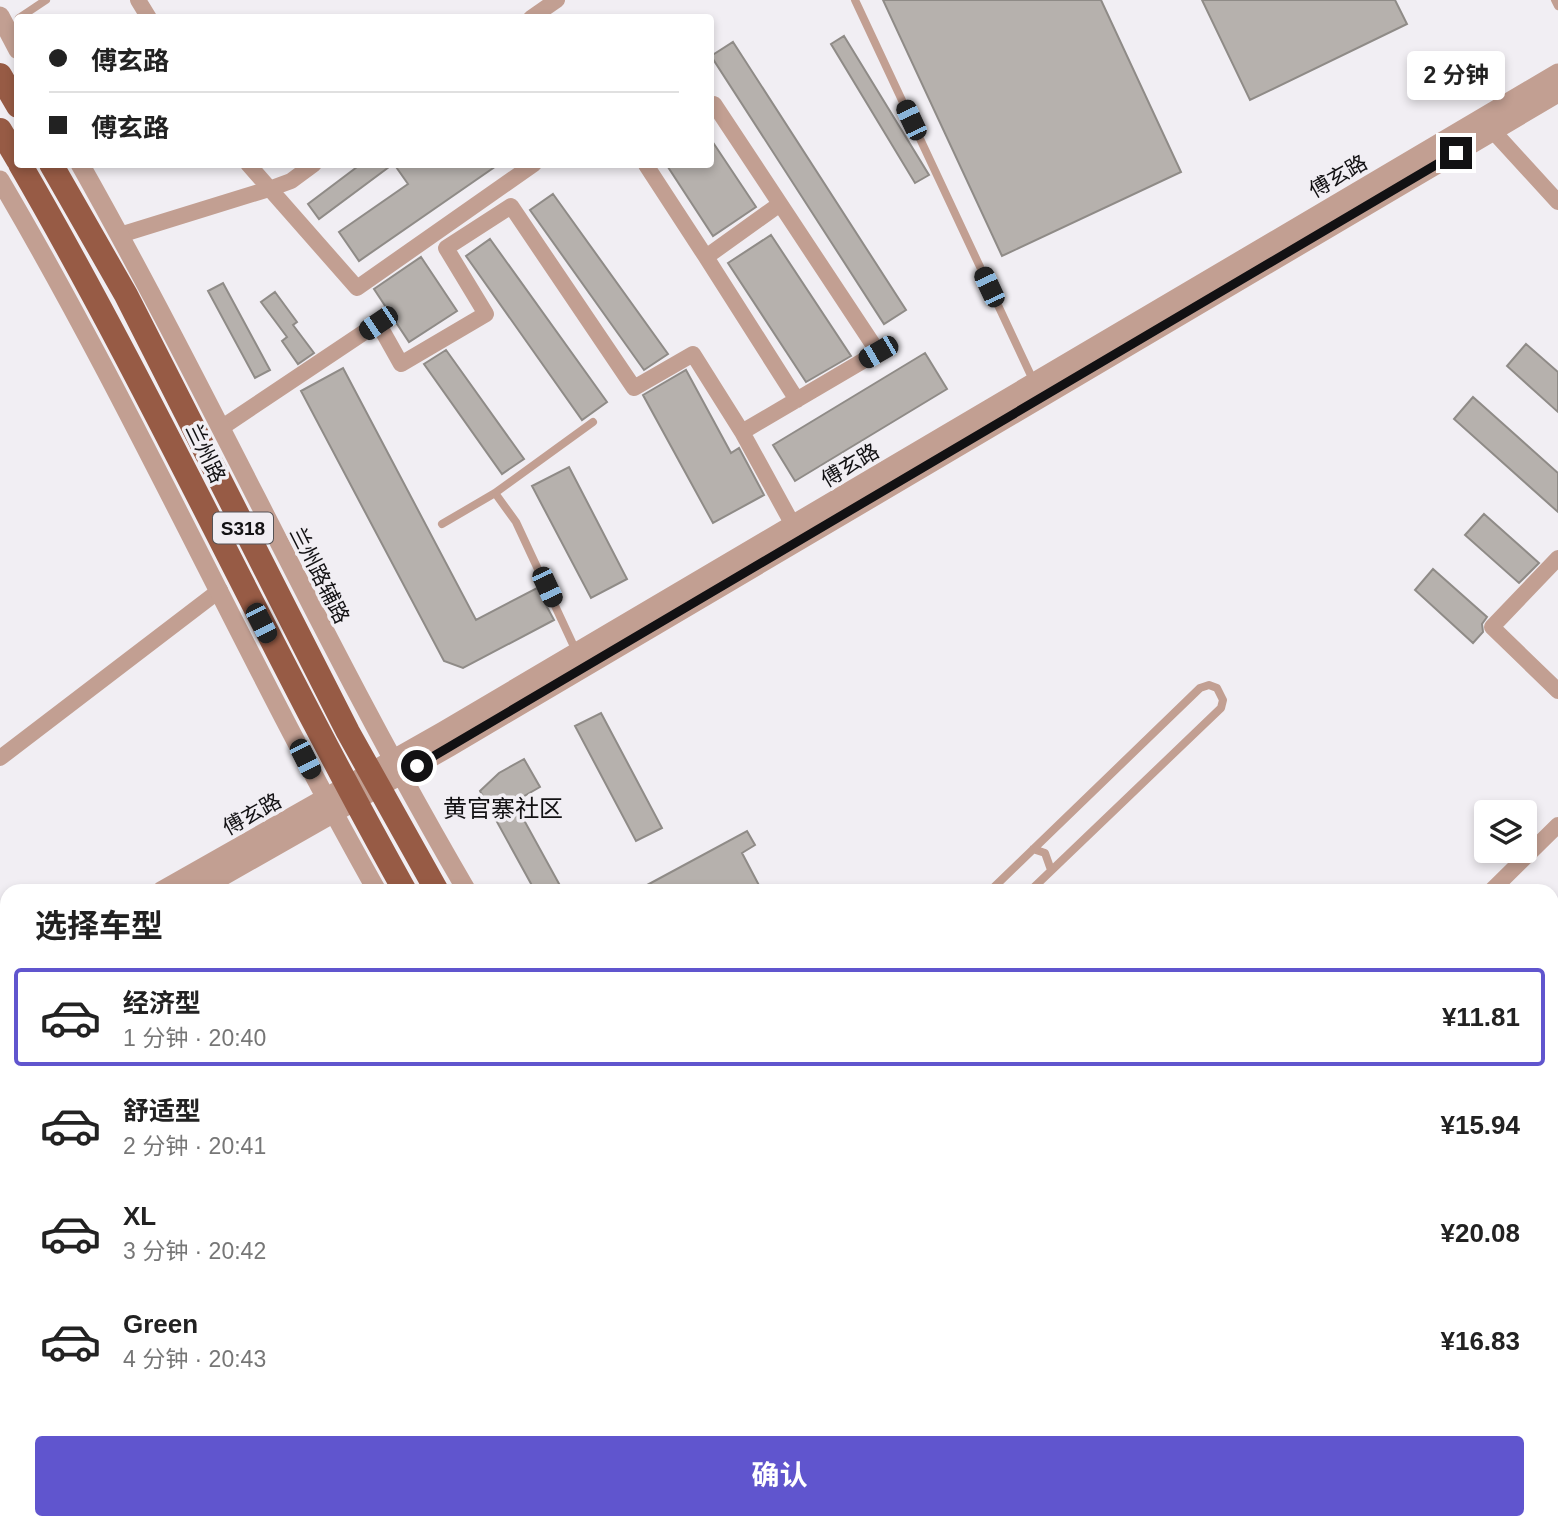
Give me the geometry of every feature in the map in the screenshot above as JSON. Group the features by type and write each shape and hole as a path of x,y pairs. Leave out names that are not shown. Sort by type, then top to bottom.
{"main road":[{"path":"0,75 14,99"},
{"name":"兰州路","path":"0,130 14,154"},
{"name":"兰州路","path":"22,168 104,312 351,794 401,884"},
{"name":"兰州路","path":"53,168 126,295 252,547 375,781 433,884"}],"street":[{"path":"537,14 557,0"},
{"name":"傅玄路","path":"208,884 577,653 1558,73"},
{"name":"傅玄路","path":"396,768 1558,93"},
{"path":"714,104 878,352 742,432"},
{"path":"1493,131 1558,202"},
{"name":"兰州路辅路","path":"82,168 221,428 396,768 463,884"},
{"path":"252,168 357,288 528,168"},
{"path":"120,235 272,188 290,181 308,168"},
{"path":"648,168 797,400"},
{"path":"0,180 86,331 330,806 373,884"},
{"path":"706,257 780,204"},
{"path":"221,428 378,323 401,364 486,314 446,248 510,206 634,388 693,354 742,432 793,525"},
{"path":"1558,558 1492,627 1558,691"},
{"path":"0,758 220,590"},
{"name":"傅玄路","path":"175,884 330,806"},
{"path":"1498,884 1558,825"}],"lane":[{"path":"21,14 46,0"},
{"path":"855,0 1034,382"},
{"path":"1555,0 1558,6"},
{"path":"442,524 495,493 593,422"},
{"path":"495,493 516,522 577,653"},
{"path":"997,884 1200,688 1209,685 1221,691 1223,700 1220,708 1037,884"},
{"path":"1033,849 1045,853 1051,870"}],"building":[{"path":"883,0 1101,0 1181,172 1002,256"},
{"path":"1202,0 1395,0 1407,24 1250,100"},
{"path":"844,36 929,175 915,183 831,44"},
{"path":"733,42 906,310 884,324 714,61 714,54"},
{"path":"714,144 756,207 713,236 669,168 714,168"},
{"path":"356,168 388,168 319,219 308,204"},
{"path":"397,168 493,168 359,261 339,232 408,184"},
{"path":"553,194 668,354 644,370 530,210"},
{"path":"771,235 851,356 806,382 728,263"},
{"path":"490,239 607,402 582,420 466,256"},
{"path":"421,257 457,311 409,342 374,289"},
{"path":"223,283 270,370 255,378 208,291"},
{"path":"275,292 297,322 293,325 314,353 298,364 282,341 287,337 261,302"},
{"path":"1526,344 1558,372 1558,412 1507,366"},
{"path":"446,350 524,459 502,474 424,364"},
{"path":"925,353 947,389 795,481 773,445"},
{"path":"343,368 476,620 537,588 554,620 463,668 444,661 301,391"},
{"path":"686,370 731,453 739,448 764,495 713,523 643,395"},
{"path":"1473,397 1558,473 1558,512 1454,419"},
{"path":"569,467 627,579 591,598 532,486"},
{"path":"1484,514 1539,563 1519,583 1465,535"},
{"path":"1433,569 1487,617 1482,624 1483,632 1473,643 1415,590"},
{"path":"601,713 662,828 636,841 575,726"},
{"path":"524,759 540,787 514,802 559,884 531,884 480,791 499,773"},
{"path":"747,831 755,845 742,853 758,884 649,884"}],"district":[{"name":"黄官寨社区","path":"503,808"}],"route":[{"path":"417,766 1456,153"}]}
